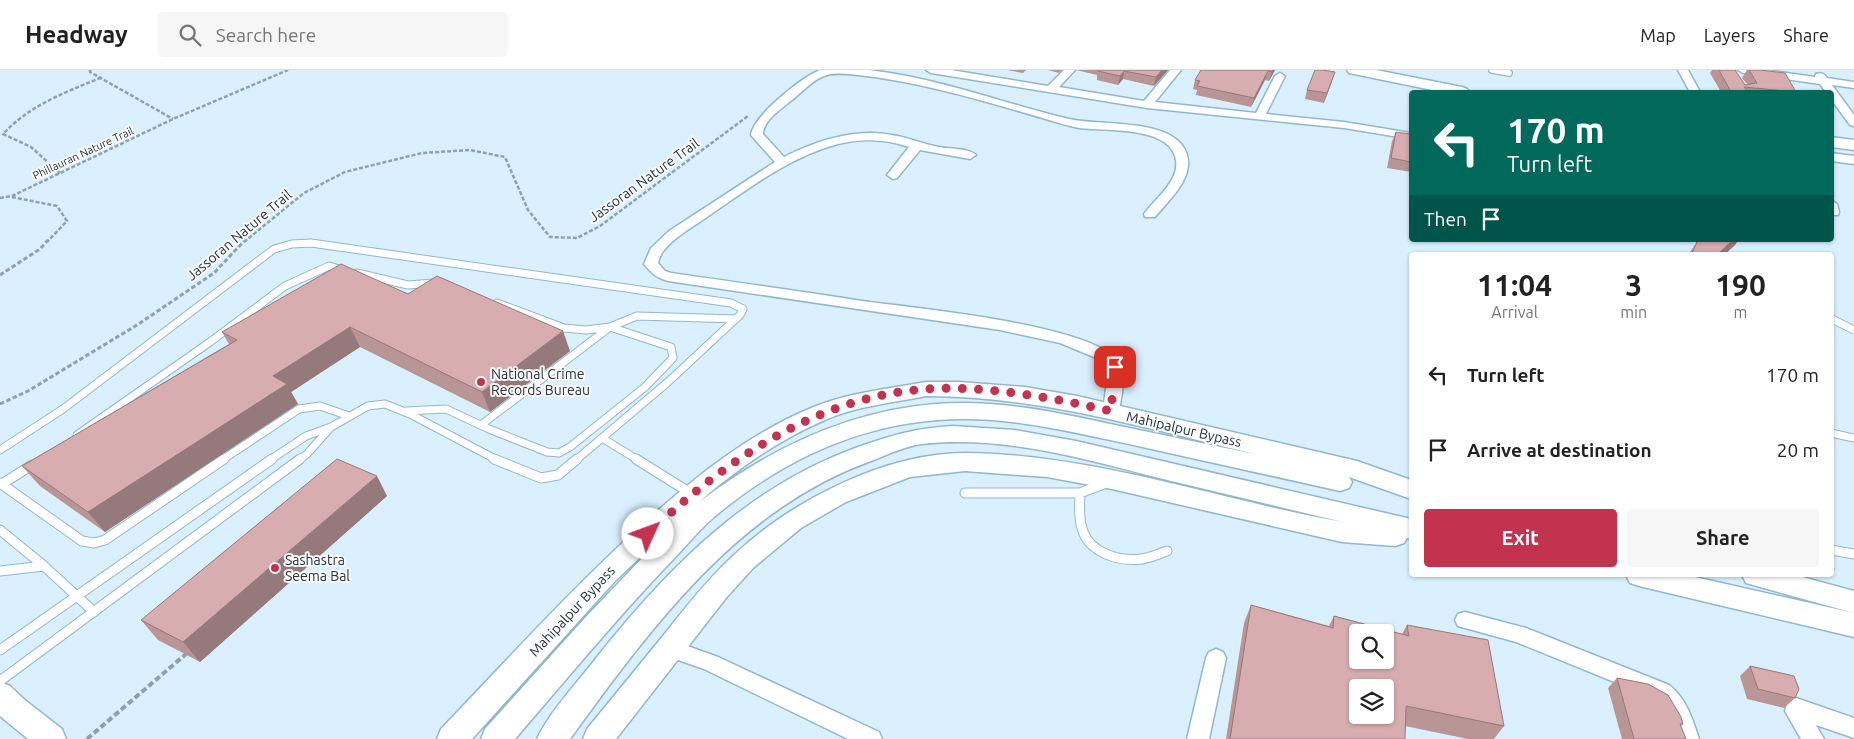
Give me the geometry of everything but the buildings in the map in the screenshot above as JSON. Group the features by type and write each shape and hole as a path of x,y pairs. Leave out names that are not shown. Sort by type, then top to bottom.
{"street":[{"path":"931,70 963,72 1050,90 1147,105 1344,125 1409,136"},
{"path":"1050,90 1070,70"},
{"path":"1147,105 1176,70"},
{"path":"1354,70 1452,90"},
{"path":"1683,70 1695,90"},
{"path":"1816,70 1829,90"},
{"path":"782,162 757,135 757,130 764,119 822,73 835,71 866,73 988,99 1076,124 1112,126 1163,137 1179,151 1180,172 1178,183 1150,214"},
{"path":"1736,72 1854,84"},
{"path":"1259,117 1280,76"},
{"path":"1834,96 1854,123"},
{"path":"970,155 883,137 858,138 819,147 782,162 664,243 652,258 651,264 655,270 668,276 990,323 1050,334 1078,344 1111,361 1116,373 1111,411"},
{"path":"1834,142 1854,145"},
{"path":"893,175 917,145"},
{"path":"1834,157 1854,160"},
{"name":"Mahipalpur Bypass","path":"452,739 606,573 692,494 732,463 777,436 817,414 855,402 926,389 959,389 1025,395 1111,411 1356,470 1409,489"},
{"path":"496,739 622,595 704,512 747,480 784,457 828,435 870,422 921,412 974,411 1040,417 1409,498"},
{"path":"552,739 616,654 677,583 735,528 767,503 811,475 863,452 923,436 974,435 1040,442 1409,529"},
{"path":"598,739 668,648 716,590 751,555 792,521 837,495 907,469 965,462 1047,468 1112,480 1342,532 1409,537"},
{"path":"1649,577 1854,625"},
{"path":"1761,577 1854,602"},
{"path":"1465,620 1519,634 1665,694 1675,707 1684,725 1688,739"},
{"path":"668,648 711,663 872,739"},
{"path":"1198,739 1216,658"},
{"path":"0,696 15,711 50,739"},
{"path":"1813,739 1796,712 1796,708 1854,728"}],"lane":[{"path":"1492,70 1509,73"},
{"path":"0,450 63,409 274,250 292,244 311,243 731,303 743,309 736,319 668,382 558,475 540,478 492,458 403,411 385,404 376,404 296,442 0,650"},
{"path":"68,440 210,342 285,286 329,266 408,285 431,282 440,285"},
{"path":"403,411 446,409 547,452 559,453 570,448 645,387 673,358 671,347 610,328 586,330 564,328 493,302"},
{"path":"481,425 610,328 637,316 736,319"},
{"path":"1834,319 1854,330"},
{"path":"35,462 1,484 82,541 92,544 105,540 291,413 303,407 320,405 349,416"},
{"path":"0,681 307,454 331,427"},
{"path":"1834,434 1854,438"},
{"path":"602,438 692,494"},
{"path":"966,493 1080,493 1112,480"},
{"path":"1080,493 1082,531 1092,545 1111,557 1141,560 1168,551"},
{"path":"0,530 44,566 94,612"},
{"path":"1834,551 1854,554"},
{"path":"0,571 44,566"}],"path":[{"path":"90,70 90,72 173,120"},
{"name":"Phillauran Nature Trail","path":"0,198 12,196 173,120 288,70"},
{"path":"60,173 31,147 3,134 15,119 43,102 100,78"},
{"name":"Jassoran Nature Trail","path":"0,404 28,392 144,320 214,273 238,246 304,193 345,172 422,153 470,150 505,157 528,210 550,237 576,238 600,226 749,115"},
{"path":"0,275 40,249 67,221 56,206 12,196"},
{"path":"87,739 186,654"}],"place":[{"name":"National Crime Records Bureau","path":"481,382"},
{"name":"Sashastra Seema Bal","path":"275,568"}],"route":[{"path":"648,534 692,494 732,463 817,414 855,402 926,389 959,389 1025,395 1111,411 1116,373 1115,367"}]}
